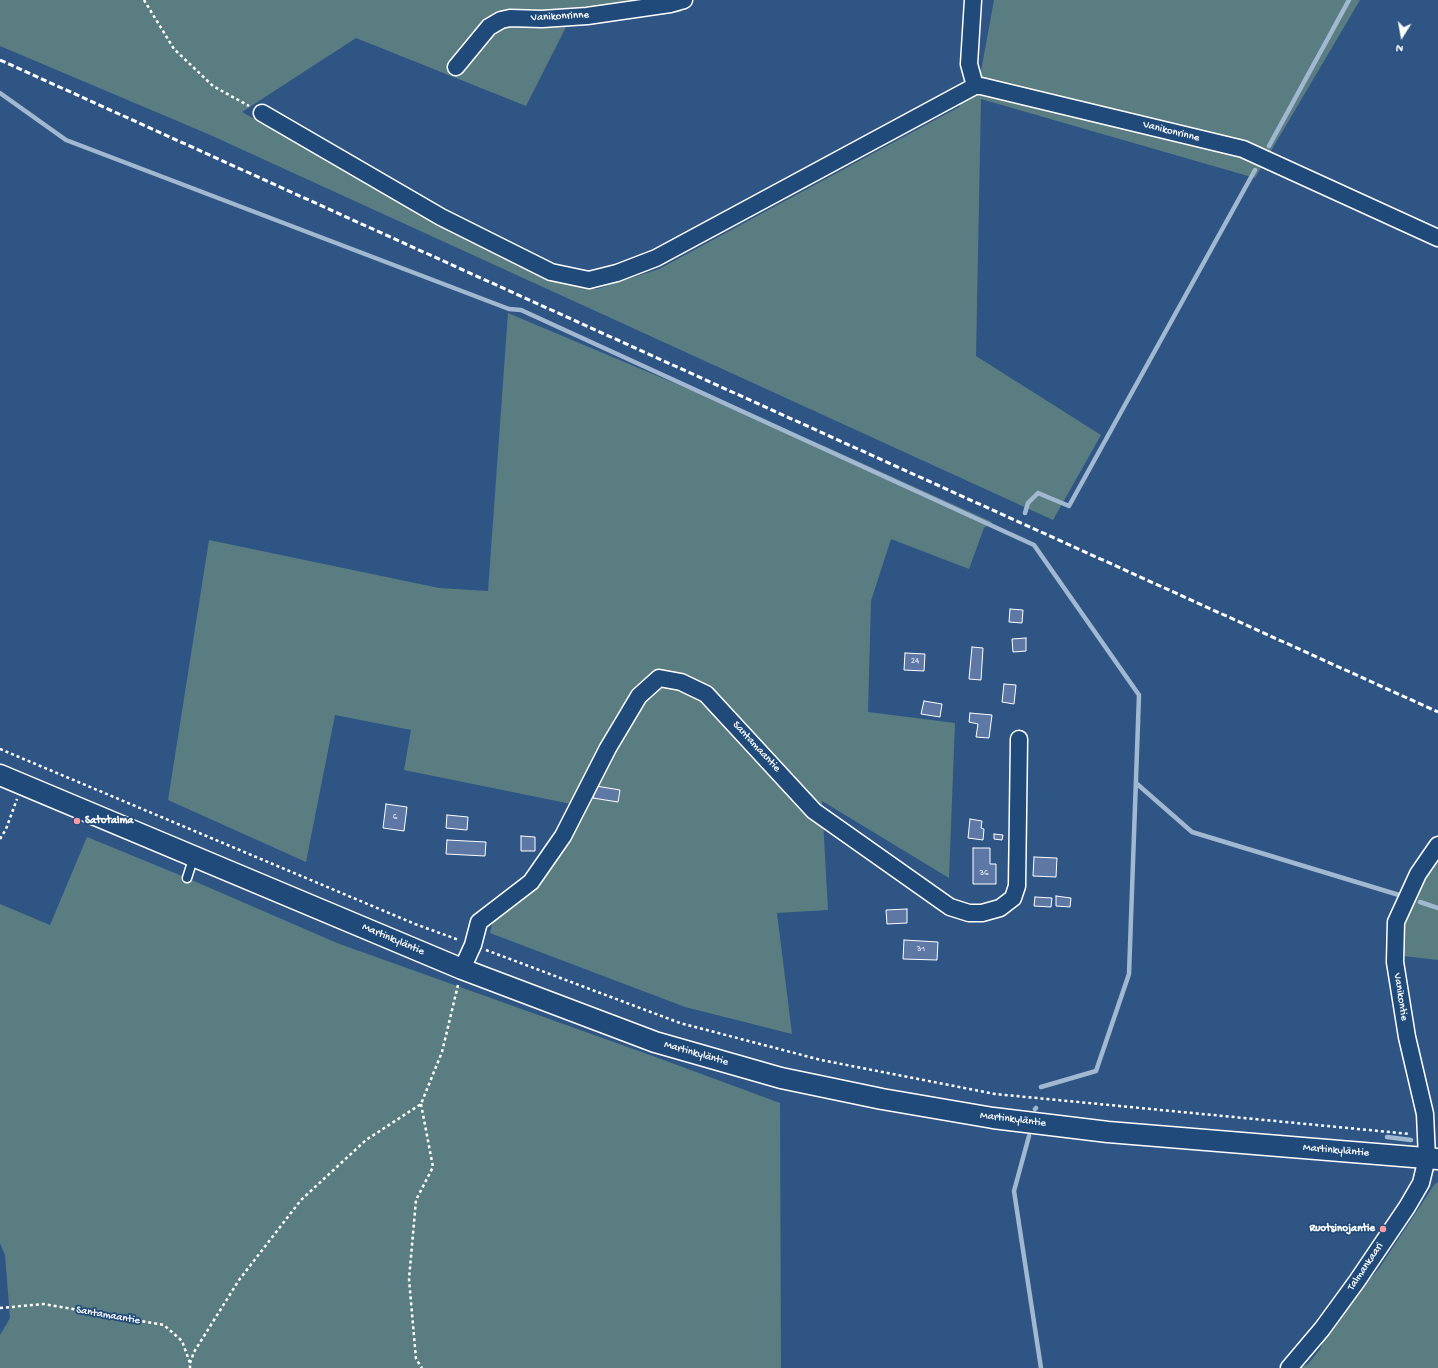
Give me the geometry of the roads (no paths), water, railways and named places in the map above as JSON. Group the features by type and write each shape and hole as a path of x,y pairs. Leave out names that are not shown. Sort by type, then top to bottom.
{"street":[{"name":"Vanikonrinne","path":"456,67 489,27 501,20 510,18 542,19 587,16 670,4 684,0"},
{"path":"262,113 441,217 551,272 589,280 617,273 656,258 975,86 969,64 973,0"},
{"name":"Vanikonrinne","path":"975,86 981,86 1242,149 1438,238"},
{"name":"Santamaantie","path":"462,969 473,945 479,922 531,882 563,836 608,748 639,696 659,678 681,682 706,694 814,811 950,907 969,913 1000,908 1013,898 1018,886 1019,739"},
{"name":"Martinkyläntie","path":"0,774 462,969 655,1042 781,1078 882,1099 993,1118 1108,1132 1432,1158"},
{"name":"Vanikontie","path":"1432,1158 1426,1135 1425,1114 1407,1037 1395,962 1396,922 1418,874 1438,844"},
{"name":"Talmankaari","path":"1289,1368 1322,1328 1357,1281 1407,1207 1421,1183 1432,1158"}],"lane":[{"path":"187,878 194,855"}],"waterway":[{"path":"1269,146 1349,0"},
{"path":"0,93 66,140 509,309 521,310 1034,545 1139,695 1129,974 1096,1071 1041,1087"},
{"path":"1025,513 1028,503 1038,493 1069,506 1255,170"},
{"path":"1136,783 1192,832 1399,895"},
{"path":"1420,902 1438,908"},
{"path":"1029,1136 1014,1191 1041,1368"},
{"path":"1387,1137 1411,1140"}],"railway":[{"path":"0,60 1438,712"}],"place":[{"name":"Satotalma","path":"77,821"},
{"name":"Ruotsinojantie","path":"1383,1229"}]}
